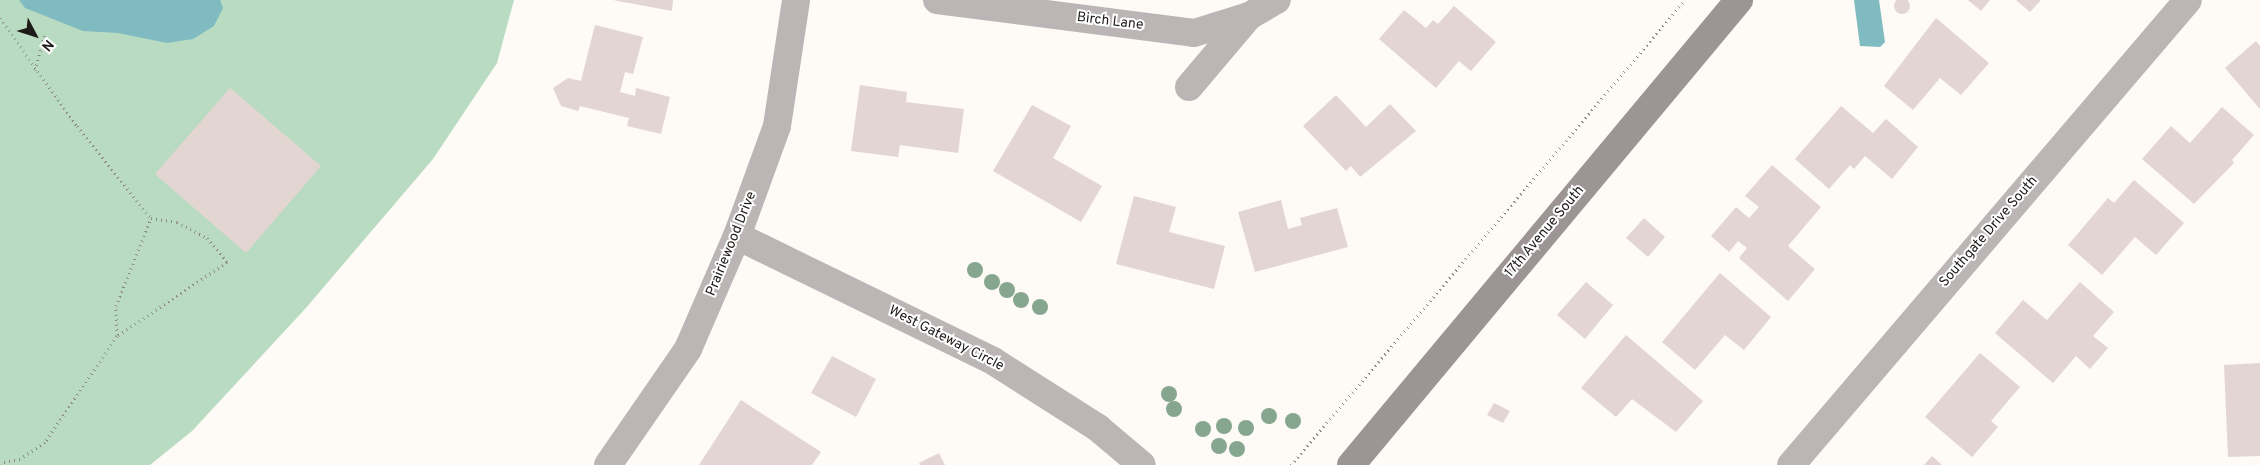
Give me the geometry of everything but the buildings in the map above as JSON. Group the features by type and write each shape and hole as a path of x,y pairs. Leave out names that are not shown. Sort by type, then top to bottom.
{"street":[{"name":"Prairiewood Drive","path":"608,465 688,349 737,236 777,126 796,0"},
{"name":"Birch Lane","path":"937,0 1194,33 1249,16 1277,0"},
{"name":"17th Avenue South","path":"1351,465 1739,0"},
{"name":"Southgate Drive South","path":"1791,465 2188,0"},
{"path":"1189,87 1249,16"},
{"name":"West Gateway Circle","path":"737,236 993,361 1098,428 1142,465"}],"path":[{"path":"1291,465 1685,0"},
{"path":"0,18 35,70 151,218 177,222 207,238 227,262 117,336 44,442 20,459 0,463"},
{"path":"35,70 45,32"},
{"path":"117,336 116,306 151,218"}],"green space":[{"path":"0,0 514,0 497,63 433,159 305,309 192,431 150,465 0,465"}],"water":[{"path":"19,0 220,0 223,8 214,26 193,39 167,43 118,33 83,31 25,8"},
{"path":"1854,0 1879,0 1885,42 1880,47 1860,46"}]}
